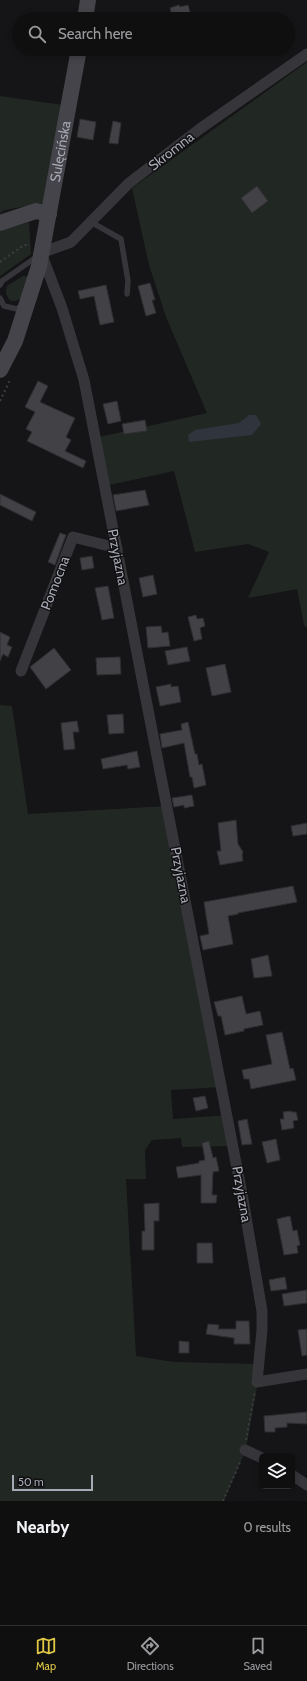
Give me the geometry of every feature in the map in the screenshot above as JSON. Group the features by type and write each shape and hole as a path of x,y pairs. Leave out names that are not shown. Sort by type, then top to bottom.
{"street":[{"path":"86,12 88,0"},
{"name":"Skromna","path":"42,250 71,242 129,183 201,128 307,54"},
{"name":"Sulęcińska","path":"0,370 15,341 39,266 78,56"},
{"path":"0,223 36,211 49,214"},
{"name":"Przyjazna","path":"42,250 62,308 84,380 242,1194 262,1311 262,1330 257,1382"},
{"name":"Pomocna","path":"21,671 73,537 116,548"},
{"path":"257,1382 307,1374"},
{"path":"245,1450 259,1457"},
{"path":"295,1477 307,1485"}],"lane":[{"path":"91,222 121,239 128,281 127,294"},
{"path":"0,285 2,281 42,250"},
{"path":"0,298 4,306 16,309 27,302"}],"path":[{"path":"0,262 24,245 42,250"},
{"path":"223,1501 245,1450 257,1382"}],"shaded area":[{"path":"307,62 307,628 304,625 297,589 248,598 269,552 248,544 195,552 174,471 105,486 95,438 207,413 166,317 149,265 132,188"},
{"path":"0,96 63,105 44,203 5,210 0,213"},
{"path":"29,222 31,254 0,276 0,231"},
{"path":"23,276 26,276 29,279 24,294 16,301 11,301 6,294 7,286"},
{"path":"249,415 256,415 261,424 252,435 189,442 188,435 195,430 239,423"},
{"path":"0,705 12,706 28,814 168,806 222,1087 171,1090 173,1119 229,1115 234,1146 182,1147 181,1138 152,1140 145,1150 146,1179 126,1179 136,1356 174,1362 261,1364 246,1449 224,1501 0,1501"}],"building":[{"path":"179,5 180,7 188,5 190,12 171,12 170,8"},
{"path":"80,119 96,122 93,140 77,137"},
{"path":"113,121 121,123 118,144 109,143"},
{"path":"257,186 268,201 252,213 241,198"},
{"path":"150,283 155,300 152,300 156,313 146,316 138,286"},
{"path":"106,285 114,322 100,325 94,296 80,299 78,291"},
{"path":"38,381 48,386 40,402 75,418 66,437 71,440 65,451 86,461 83,468 27,441 32,432 26,429 35,412 25,407"},
{"path":"117,401 121,421 108,424 103,404"},
{"path":"145,420 147,431 124,434 122,424"},
{"path":"145,490 149,505 116,511 113,495"},
{"path":"0,494 36,512 32,521 0,505"},
{"path":"60,533 66,535 55,565 48,562"},
{"path":"92,556 94,568 82,570 80,558"},
{"path":"153,575 157,594 143,597 139,578"},
{"path":"108,586 114,618 102,620 95,588"},
{"path":"196,615 197,619 203,618 205,626 200,628 202,639 194,641 188,617"},
{"path":"161,626 162,633 168,632 170,646 148,648 146,627"},
{"path":"0,632 10,637 7,645 12,647 8,657 3,654 0,661"},
{"path":"187,647 190,661 168,665 165,651"},
{"path":"54,648 71,670 46,689 30,667"},
{"path":"120,657 121,674 97,675 96,658"},
{"path":"225,664 231,692 212,696 206,668"},
{"path":"171,684 171,687 178,686 181,702 160,706 156,687"},
{"path":"123,714 124,733 109,734 107,715"},
{"path":"77,721 79,732 73,732 75,749 64,750 61,723"},
{"path":"188,722 195,754 197,754 199,765 202,764 206,785 194,788 192,777 190,777 184,743 162,748 160,734 182,730 181,724"},
{"path":"137,751 140,767 128,769 127,765 103,769 101,759"},
{"path":"192,795 194,806 184,808 184,805 174,807 172,798"},
{"path":"236,820 238,844 243,852 243,861 220,865 217,851 221,851 218,823"},
{"path":"307,823 307,834 293,836 291,826"},
{"path":"293,886 297,902 228,916 233,944 203,950 200,936 209,934 204,902"},
{"path":"268,955 272,976 254,978 251,959"},
{"path":"242,996 246,1014 260,1011 263,1025 225,1035 221,1016 218,1016 214,1002"},
{"path":"282,1032 290,1069 293,1068 296,1080 251,1089 249,1079 244,1079 242,1070 272,1064 266,1035"},
{"path":"205,1096 208,1108 196,1111 193,1098"},
{"path":"283,1112 296,1112 298,1120 293,1121 294,1128 282,1130 280,1119 284,1119"},
{"path":"247,1119 252,1144 242,1145 238,1121"},
{"path":"276,1139 280,1160 267,1163 262,1142"},
{"path":"209,1141 213,1158 216,1157 219,1171 213,1172 212,1195 217,1195 216,1203 201,1203 201,1175 178,1178 176,1167 199,1163 199,1161 205,1160 202,1143"},
{"path":"159,1203 159,1221 154,1221 154,1250 142,1250 142,1231 145,1231 144,1204"},
{"path":"290,1216 293,1231 297,1230 300,1245 297,1246 298,1253 284,1255 277,1219"},
{"path":"197,1243 212,1243 213,1263 197,1263"},
{"path":"285,1277 287,1289 271,1291 269,1280"},
{"path":"307,1290 307,1303 284,1306 282,1294"},
{"path":"236,1321 249,1321 250,1344 234,1344 234,1338 206,1334 208,1324 219,1325 218,1329 236,1329"},
{"path":"307,1329 307,1355 302,1356 298,1330"},
{"path":"179,1341 189,1342 189,1353 179,1353"},
{"path":"307,1412 307,1424 287,1423 287,1427 275,1428 275,1432 265,1432 264,1416"}]}
